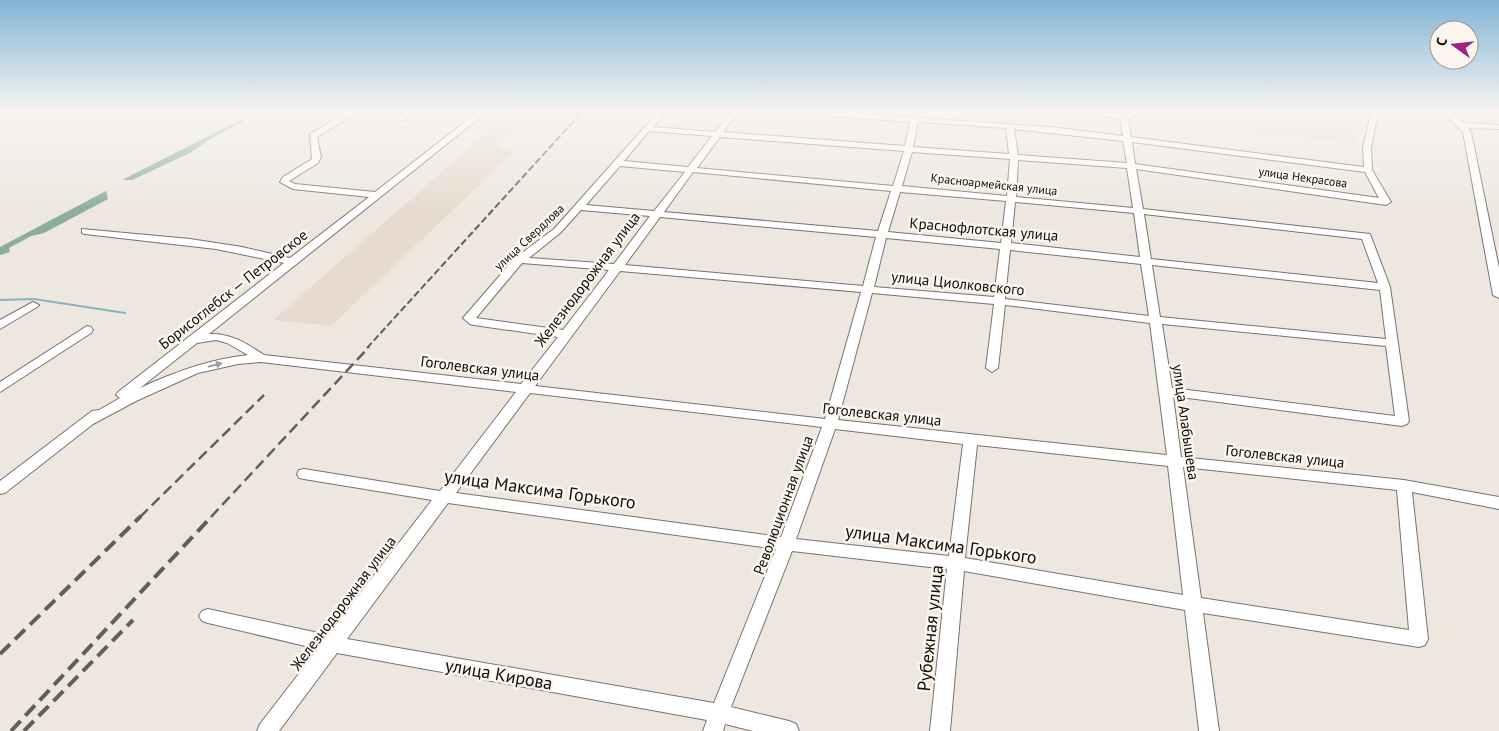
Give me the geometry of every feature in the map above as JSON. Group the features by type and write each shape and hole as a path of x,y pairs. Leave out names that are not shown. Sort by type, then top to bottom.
{"street":[{"path":"315,145 317,157 315,161 284,182 293,186 376,195"},
{"name":"Борисоглебск — Петровское","path":"0,489 221,319 440,145"},
{"name":"улица Свердлова","path":"565,334 474,322 469,318 520,260 557,231 635,145"},
{"name":"Железнодорожная улица","path":"267,731 565,334 710,145"},
{"name":"улица Некрасова","path":"859,145 1132,166 1386,202 1368,170"},
{"name":"Революционная улица","path":"714,731 787,544 830,424 909,145"},
{"path":"992,368 998,301 1012,198 1014,157 1012,145"},
{"name":"улица Алабышева","path":"1129,145 1166,391 1209,731"},
{"path":"1175,145 1368,170 1368,145"},
{"path":"1470,145 1499,295"},
{"name":"Красноармейская улица","path":"619,163 1139,210 1366,236 1385,287"},
{"name":"Краснофлотская улица","path":"579,207 1006,246 1385,287"},
{"path":"85,230 214,244 266,254 292,262"},
{"name":"улица Циолковского","path":"520,260 998,301 1154,320 1392,343"},
{"path":"1166,391 1402,421 1385,287"},
{"path":"0,325 33,305"},
{"path":"221,319 221,327 226,337"},
{"path":"0,388 87,330"},
{"path":"195,339 209,336 226,337 261,358"},
{"path":"91,420 145,389 184,374 232,360 261,358"},
{"name":"Гоголевская улица","path":"261,358 524,390 971,440 1404,485 1499,504"},
{"path":"162,365 162,369 165,372 184,374"},
{"name":"Рубежная улица","path":"940,731 956,563 971,440"},
{"name":"улица Максима Горького","path":"304,474 445,496 787,544 956,563 1192,604 1419,639 1404,485"},
{"name":"улица Кирова","path":"208,616 331,644 720,713 789,731"}],"shaded area":[{"path":"473,145 499,145 496,148 515,151 331,326 273,320"}],"green space":[{"path":"191,145 201,145 190,153 132,180 122,180"},
{"path":"106,191 108,199 44,233 31,236 9,248 10,252 0,255 0,247"}],"waterway":[{"path":"0,300 34,299 125,313"}],"railway":[{"path":"367,348 552,145"},
{"path":"211,517 369,347"},
{"path":"140,517 264,395"},
{"path":"0,654 141,516"},
{"path":"11,731 212,516"},
{"path":"24,731 133,620"}]}
